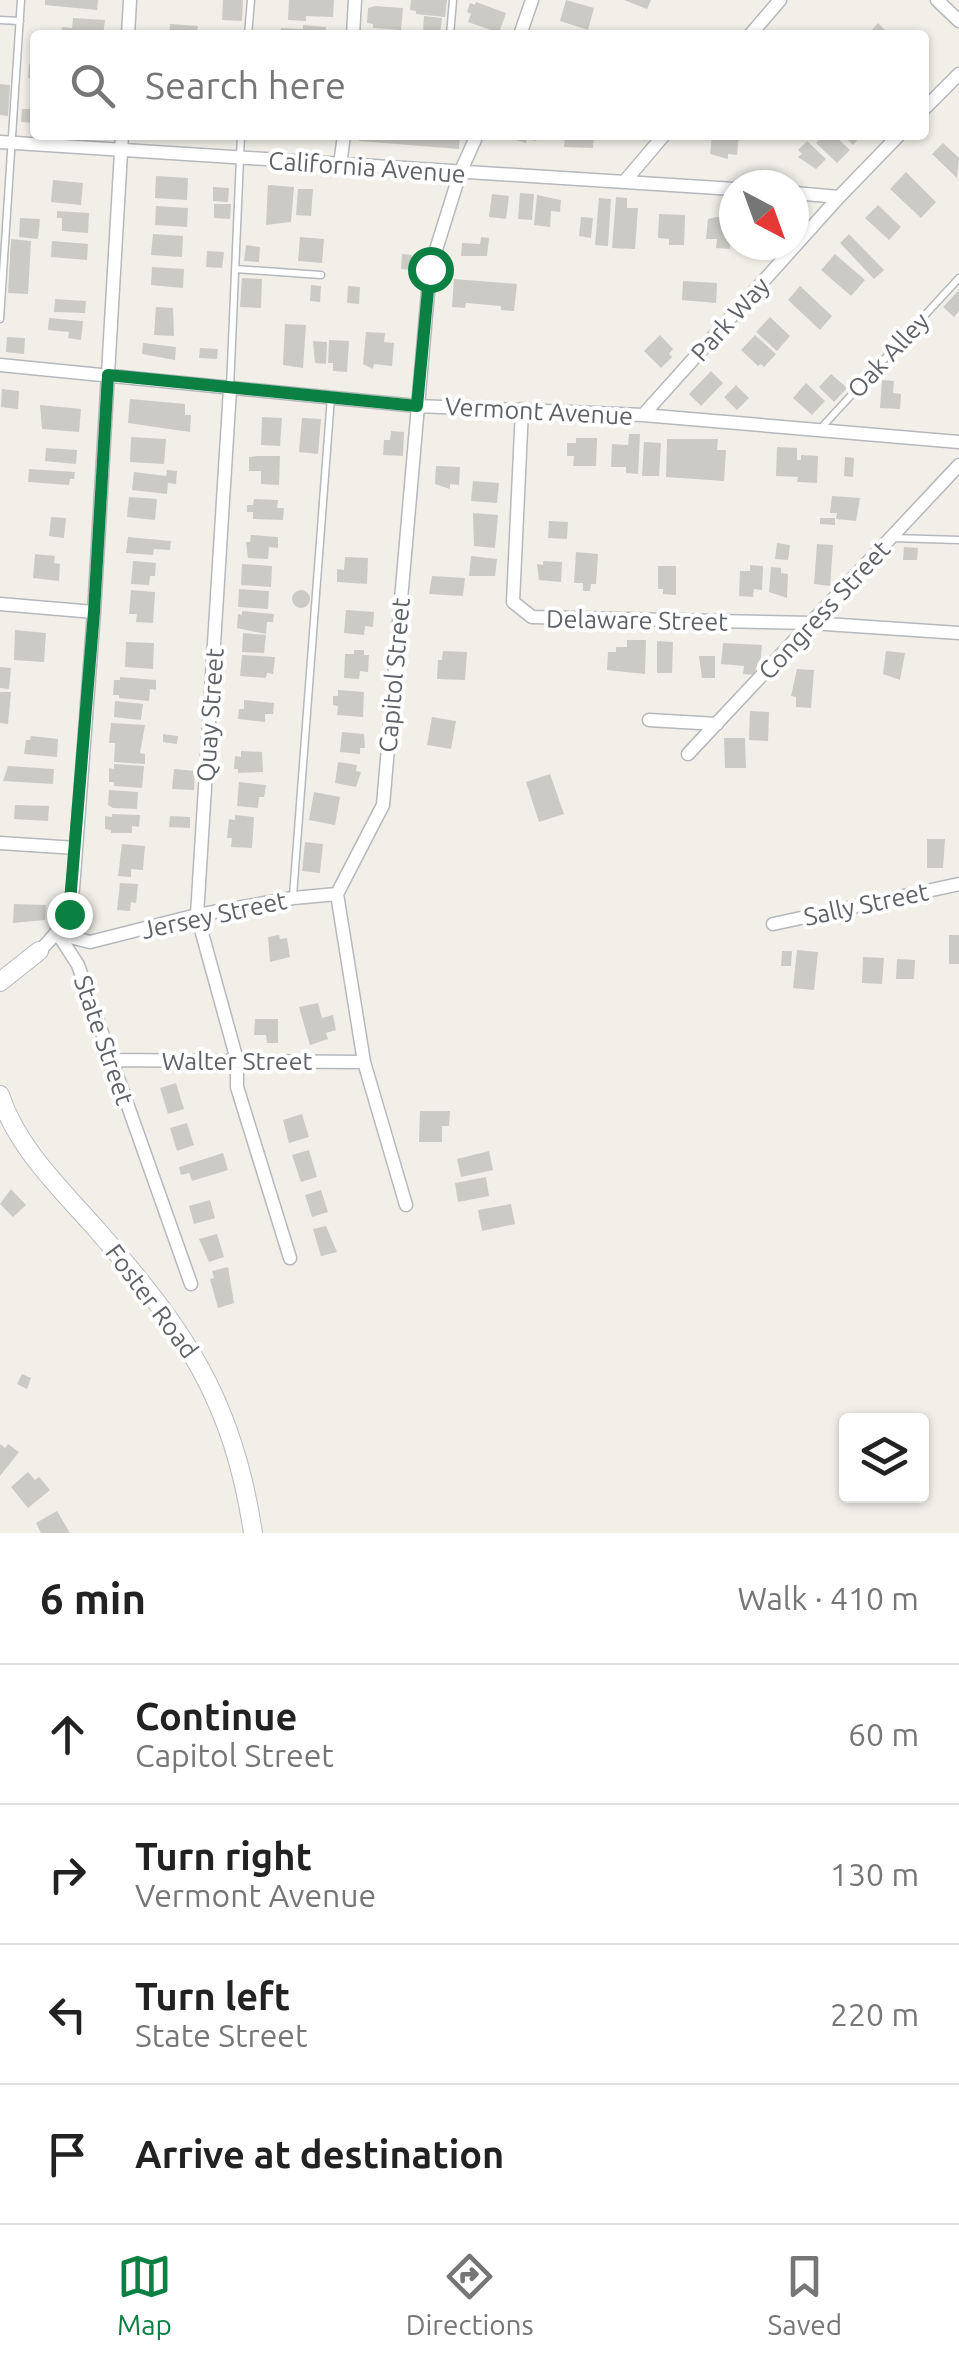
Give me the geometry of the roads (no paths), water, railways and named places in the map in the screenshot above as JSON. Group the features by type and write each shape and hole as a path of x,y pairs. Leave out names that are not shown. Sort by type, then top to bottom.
{"street":[{"path":"128,30 130,0"},
{"path":"353,30 355,0"},
{"path":"522,30 532,0"},
{"path":"754,30 780,0"},
{"path":"937,0 959,22"},
{"path":"929,105 959,74"},
{"path":"0,982 58,934 69,914 94,612 122,140"},
{"path":"340,165 343,140"},
{"name":"Capitol Street","path":"337,894 383,805 430,269 460,173 476,140"},
{"path":"624,180 660,140"},
{"name":"Park Way","path":"643,416 894,140"},
{"name":"California Avenue","path":"6,143 719,188"},
{"path":"809,194 839,197"},
{"name":"Vermont Avenue","path":"0,365 417,406 643,416 959,442"},
{"name":"Quay Street","path":"230,388 197,915 237,1060 237,1087 290,1258"},
{"name":"Delaware Street","path":"522,410 513,602 532,618 811,624 959,633"},
{"name":"Congress Street","path":"688,754 959,465"},
{"path":"0,604 94,612"},
{"path":"649,720 717,724"},
{"path":"0,842 76,848"},
{"name":"Sally Street","path":"773,924 959,884"},
{"path":"337,894 364,1062 406,1205"},
{"name":"Jersey Street","path":"58,934 90,942 197,915 337,894"},
{"name":"State Street","path":"58,934 78,965 191,1284"},
{"name":"Walter Street","path":"110,1060 364,1062"},
{"name":"Foster Road","path":"1,1104 48,1174 141,1280 184,1338 210,1382 229,1431 247,1496 252,1533"}],"lane":[{"path":"0,319 6,143 21,0"},
{"path":"248,30 251,0"},
{"path":"450,30 453,0"},
{"path":"0,20 20,21"},
{"name":"Quay Street","path":"230,388 242,140"},
{"path":"235,269 321,275"},
{"name":"Oak Alley","path":"817,432 959,278"},
{"path":"293,898 330,398"},
{"path":"891,538 959,540"}]}
